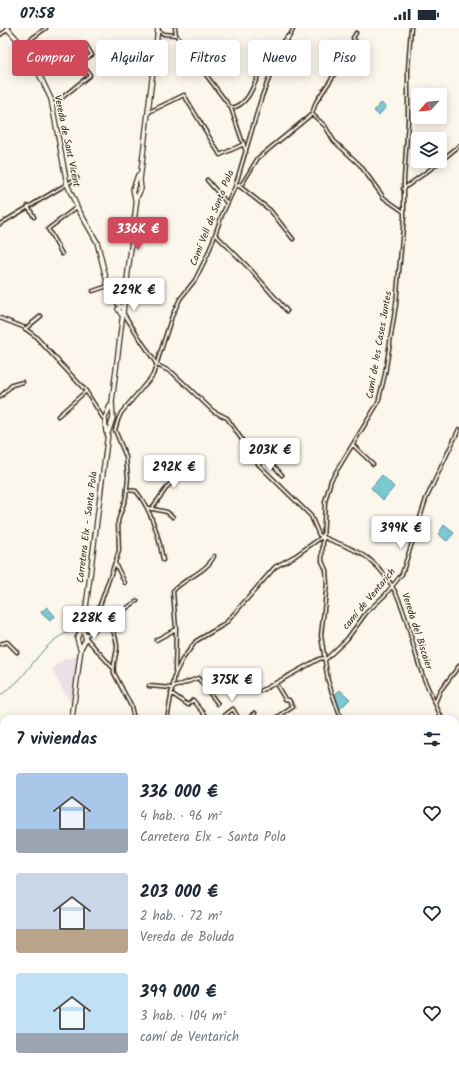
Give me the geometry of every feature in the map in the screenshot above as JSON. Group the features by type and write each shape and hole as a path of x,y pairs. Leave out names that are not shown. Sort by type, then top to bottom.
{"main road":[{"name":"Vereda de Sant Vicent","path":"7,28 18,40"},
{"path":"122,307 126,311 123,314 118,311 122,307 135,201 137,192 141,189 158,29"},
{"path":"137,192 134,187 136,185 140,164 158,29"},
{"name":"Vereda de Sant Vicent","path":"40,76 53,105 67,184 77,207 97,242 108,286 112,295 122,307"},
{"path":"136,185 141,186"},
{"name":"Carretera Elx - Santa Pola","path":"81,643 77,638 84,636 110,404 123,314"},
{"path":"72,715 81,643 84,636"}],"street":[{"path":"0,35 7,28"},
{"path":"30,40 46,28"},
{"path":"175,28 176,35 231,108 246,153"},
{"name":"Camí Vell de Santa Pola","path":"117,423 121,413 153,376 172,316 180,299 190,288 202,268 216,235 227,203 235,187 262,96 277,58 294,28"},
{"name":"Camí de les Cases Juntes","path":"340,715 328,681 324,659 321,628 327,575 322,561 322,537 327,492 331,480 378,404 382,391 396,304 404,212 403,188 408,121 408,69 411,28"},
{"path":"158,29 164,34 176,35"},
{"path":"235,187 239,186 258,158 312,114 316,102 356,42 353,38 356,33"},
{"path":"231,108 238,105 252,92 263,64 290,34"},
{"path":"88,48 92,55 88,57"},
{"path":"53,105 90,75 88,72"},
{"path":"148,112 183,94 220,155 244,144"},
{"path":"312,114 325,126 334,141 360,165 384,198 404,212"},
{"path":"403,188 459,146"},
{"path":"0,224 77,178"},
{"path":"207,180 227,203"},
{"path":"239,186 270,210 293,239"},
{"path":"28,206 34,217"},
{"path":"62,254 48,229 77,207"},
{"path":"216,235 250,269 287,311"},
{"path":"93,291 108,286"},
{"path":"123,314 157,365 173,373 213,411 227,418 258,464 295,502 311,516 319,535 322,537 301,552 275,567 225,624 196,641 174,674"},
{"path":"25,329 41,316"},
{"path":"0,318 25,329 35,336 86,391 102,418 109,419 117,423 115,433 126,457 128,468 127,490 118,521 119,543 115,563 100,605 116,641 117,648 112,667"},
{"path":"0,397 12,385 23,382"},
{"path":"58,416 86,391"},
{"name":"camí de Ventarich","path":"261,692 319,659 324,659 347,638 366,613 402,574 426,499 459,429"},
{"path":"353,445 373,464"},
{"path":"258,464 267,458 282,475"},
{"path":"151,509 186,462"},
{"path":"127,490 136,492 148,508 164,560"},
{"path":"148,508 167,512 173,517"},
{"name":"Vereda del Biscaier","path":"322,537 368,558 393,585 406,615 420,667 440,715"},
{"path":"168,715 174,674 176,629 173,591 187,579 211,563 214,556"},
{"path":"115,563 125,583"},
{"path":"133,715 131,706 115,678 112,667 84,636 107,619 137,601"},
{"path":"156,640 176,629"},
{"path":"0,644 7,642 17,652"},
{"path":"435,703 440,692 459,666"},
{"path":"149,686 172,688 198,678 218,704"},
{"path":"276,684 285,699 289,700 293,707 281,715"},
{"path":"171,693 188,705 193,700 206,715"},
{"path":"225,715 233,709 237,715"}],"shaded area":[{"path":"160,34 173,35 168,40 159,40"},
{"path":"77,656 71,704 52,670 63,660"}],"water":[{"path":"381,103 386,107 379,115 374,111"},
{"path":"382,475 394,487 383,500 371,488"},
{"path":"444,525 454,533 447,541 438,534"},
{"path":"47,607 55,616 50,621 41,612"},
{"path":"340,690 350,699 339,710 334,695"}],"waterway":[{"path":"86,631 100,600"},
{"path":"0,696 19,680 52,642 69,632 79,631"}]}
